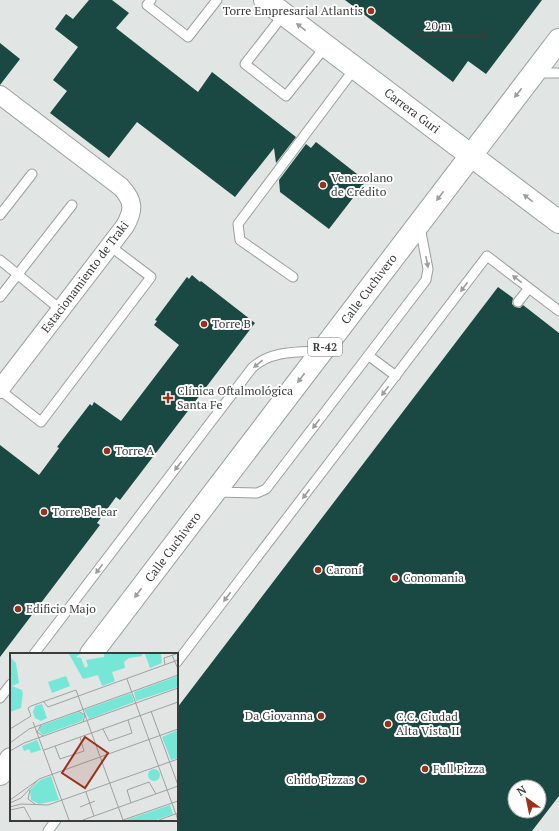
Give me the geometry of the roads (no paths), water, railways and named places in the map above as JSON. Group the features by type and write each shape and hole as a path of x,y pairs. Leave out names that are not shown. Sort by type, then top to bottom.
{"main road":[{"name":"Carrera Guri","path":"265,0 559,222"},
{"name":"Calle Cuchivero","path":"92,653 559,40"},
{"path":"0,774 10,760"}],"street":[{"name":"Estacionamiento de Traki","path":"0,95 121,186 129,196 132,213 125,226 0,390"}],"lane":[{"path":"151,0 147,5 188,37 217,0"},
{"path":"284,14 245,64 286,96 326,46"},
{"path":"293,277 240,240 238,224 355,68"},
{"path":"534,73 559,73"},
{"path":"0,215 32,174"},
{"path":"0,297 72,205"},
{"path":"215,492 257,493 266,489 369,356 426,280 428,269 419,223"},
{"path":"0,390 41,422 151,277 110,246"},
{"path":"178,661 487,256 559,311"},
{"path":"0,260 61,310"},
{"path":"518,302 529,288"},
{"path":"35,653 252,368 263,360 274,355 322,350"},
{"path":"369,356 396,376"},
{"path":"0,698 10,685"},
{"path":"48,831 55,821"}],"place":[{"name":"Torre Empresarial Atlantis","path":"371,11"},
{"name":"Venezolano de Crédito","path":"323,185"},
{"name":"Torre B","path":"204,324"},
{"name":"Clínica Oftalmológica Santa Fe","path":"168,398"},
{"name":"Torre A","path":"107,451"},
{"name":"Torre Belear","path":"44,512"},
{"name":"Caroní","path":"318,570"},
{"name":"Conomania","path":"395,578"},
{"name":"Edificio Majo","path":"18,609"},
{"name":"Da Giovanna","path":"321,716"},
{"name":"C.C. Ciudad Alta Vista II","path":"388,724"},
{"name":"Full Pizza","path":"425,769"},
{"name":"Chido Pizzas","path":"362,780"}]}
